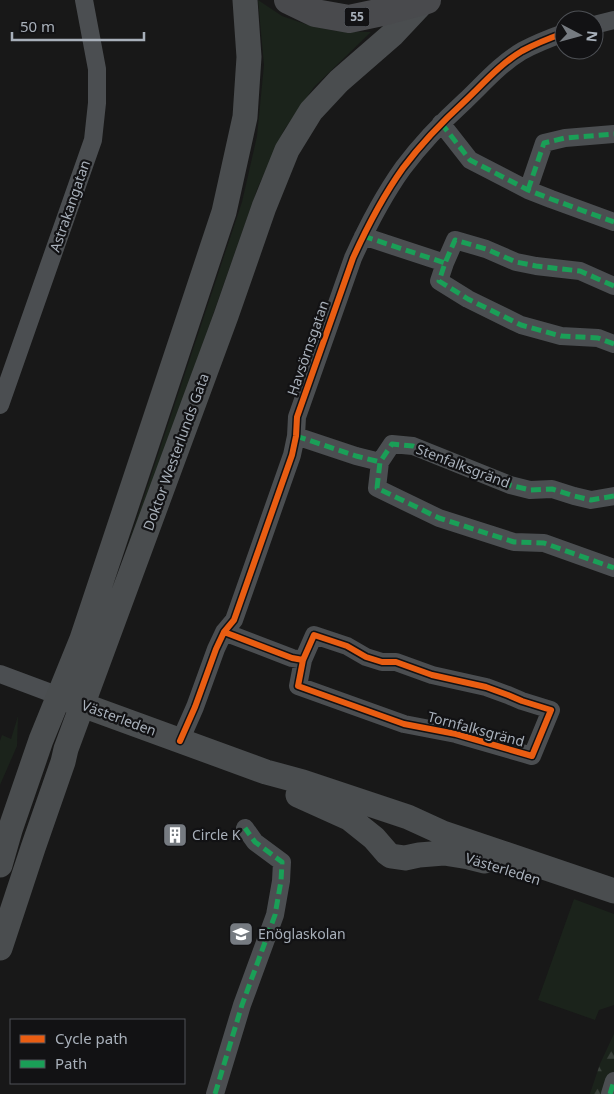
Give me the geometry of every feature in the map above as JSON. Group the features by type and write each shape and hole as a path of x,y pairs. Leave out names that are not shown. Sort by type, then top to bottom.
{"main road":[{"name":"Doktor Westerlunds Gata","path":"0,865 41,740 82,639 224,212 245,117 248,57 246,0"},
{"name":"55","path":"288,0 315,13 349,19 426,0"},
{"name":"Doktor Westerlunds Gata","path":"0,948 82,705 226,316 264,207 287,150 311,111 334,87 393,34 426,0"},
{"name":"Västerleden","path":"59,696 266,772 312,785 408,817 468,842 614,891"},
{"name":"Västerleden","path":"266,772 294,793 349,818 374,838 386,853 391,856 405,858 444,853 469,857 495,864 614,906"},
{"path":"418,822 424,834 425,844 424,851 419,855"}],"street":[{"name":"Astrakangatan","path":"0,405 93,140 97,103 96,69 84,0"},
{"name":"Havsörnsgatan","path":"180,741 195,707 216,649 224,632 234,620 292,455 297,418 353,258 382,200 420,146 495,71 521,52 554,36"},
{"path":"441,123 470,160 528,190 614,222"},
{"path":"528,190 544,143 565,138 614,134"},
{"path":"363,236 445,263"},
{"path":"614,286 580,271 516,262 486,249 455,240 439,281 468,299 521,325 561,336 598,338 614,344"},
{"path":"296,436 380,462 377,488 439,518 514,542 544,543 614,568"},
{"name":"Stenfalksgränd","path":"380,462 392,444 412,446 510,485 530,490 552,489 591,500 614,496"},
{"path":"224,632 292,658 303,660"},
{"name":"Tornfalksgränd","path":"314,635 347,646 366,657 382,662 396,662 432,675 486,687 551,710 532,756 456,734 404,724 298,686 303,660 314,635"},
{"name":"Västerleden","path":"0,674 59,696"},
{"path":"215,1094 242,1005 274,915 281,880 282,862 255,842 245,828"},
{"path":"610,1094 614,1081"}],"green space":[{"path":"258,0 282,16 311,26 336,31 371,32 314,87 284,130 258,187 121,576 118,575 242,202 257,136 264,65"},
{"path":"18,716 17,746 0,785 0,741 2,735 11,739"},
{"path":"574,899 614,914 614,1005 599,1010 595,1020 538,1000"},
{"path":"614,1034 614,1094 590,1094 600,1064"}],"marked path":[{"path":"441,123 470,160 528,190 614,222"},
{"path":"528,190 544,143 565,138 614,134"},
{"path":"363,236 445,263"},
{"path":"614,286 580,271 516,262 486,249 455,240 439,281 468,299 521,325 561,336 598,338 614,344"},
{"path":"296,436 380,462"},
{"path":"614,496 591,500 552,489 530,490 510,485 413,446 392,444 380,462 377,488 439,518 514,542 544,543 614,568"},
{"path":"215,1094 242,1005 275,915 281,881 282,862 255,842 245,828"},
{"path":"610,1094 614,1081"}],"cycle path":[{"path":"180,741 195,707 216,649 224,632 234,620 292,455 297,417 353,258 376,212 403,168 440,125 506,62 522,51 554,37"},
{"path":"224,632 292,658 303,660 298,686 404,724 456,734 532,756 551,710 486,687 432,675 396,662 382,662 366,657 347,646 314,635 303,660"}],"place":[{"name":"Circle K","path":"175,835"},
{"name":"Enöglaskolan","path":"241,934"}]}
